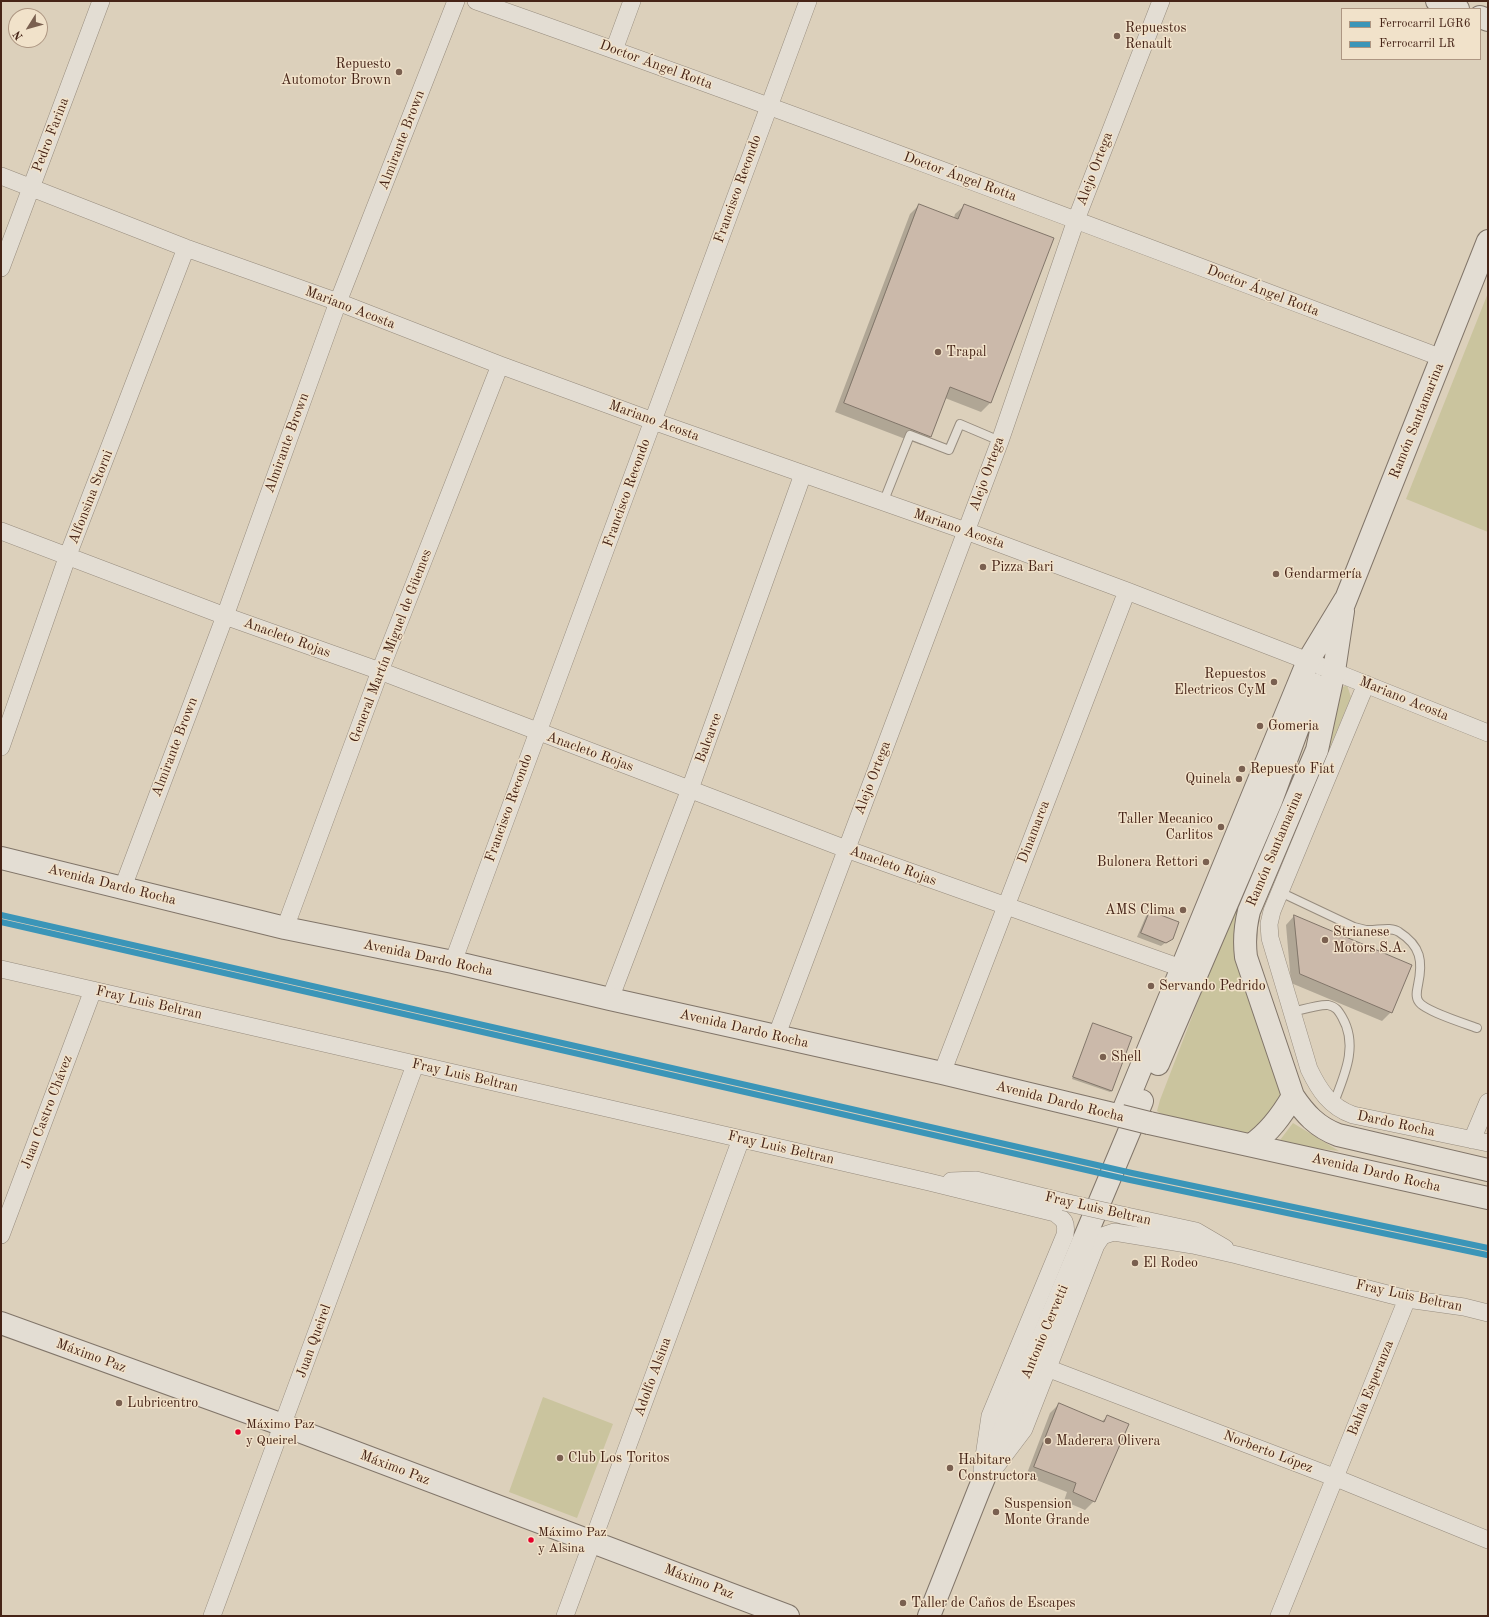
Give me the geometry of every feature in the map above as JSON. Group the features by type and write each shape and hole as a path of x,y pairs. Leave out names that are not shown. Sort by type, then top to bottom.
{"main road":[{"path":"1437,1 1455,8"},
{"name":"Ramón Santamarina","path":"1111,1173 1271,801 1344,600 1488,241"},
{"name":"Ramón Santamarina","path":"1121,1116 1181,968 1321,666"},
{"name":"Ramón Santamarina","path":"1293,1096 1250,973 1244,939 1245,925 1249,911 1317,750 1321,666"},
{"name":"Avenida Dardo Rocha","path":"1,858 286,928 453,962 610,999 942,1073 1149,1123 1488,1198"},
{"path":"1251,1145 1268,1132 1281,1117 1293,1096"},
{"name":"Avenida Dardo Rocha","path":"1293,1096 1301,1109 1311,1120 1324,1130 1338,1135 1488,1170"},
{"name":"Antonio Cervetti","path":"929,1616 979,1490 1111,1173"},
{"name":"Máximo Paz","path":"1,1323 283,1425 788,1616"}],"street":[{"name":"Pedro Farina","path":"1,268 101,1"},
{"name":"Almirante Brown","path":"122,887 225,616 338,302 456,1"},
{"name":"Doctor Ángel Rotta","path":"476,1 769,106 1442,358"},
{"path":"614,50 632,1"},
{"name":"Francisco Recondo","path":"453,962 808,1"},
{"name":"Alejo Ortega","path":"776,1036 1000,441 1076,220 1161,1"},
{"name":"Mariano Acosta","path":"1,176 186,248 338,302 500,365 883,503 966,531 1127,591 1321,666 1488,733"},
{"name":"Alfonsina Storni","path":"1,747 68,556 186,248"},
{"name":"General Martín Miguel de Güemes","path":"286,928 380,671 500,365"},
{"name":"Balcarce","path":"610,999 690,789 803,474"},
{"name":"Anacleto Rojas","path":"1,531 225,616 380,671 846,849 1181,968"},
{"name":"Dinamarca","path":"942,1073 1127,591"},
{"name":"Ramón Santamarina","path":"1316,1084 1309,1069 1270,938 1269,924 1280,892 1366,684"},
{"name":"Fray Luis Beltran","path":"1,969 929,1182 1055,1213 1064,1220"},
{"name":"Juan Castro Chávez","path":"1,1235 93,990"},
{"name":"Juan Queirel","path":"212,1616 415,1065"},
{"name":"Dardo Rocha","path":"1316,1084 1333,1105 1344,1112 1480,1142"},
{"path":"1480,1142 1488,1102"},
{"name":"Adolfo Alsina","path":"565,1616 741,1139"},
{"name":"Fray Luis Beltran","path":"929,1182 976,1180 1064,1202 1196,1231 1237,1255"},
{"name":"Antonio Cervetti","path":"979,1490 990,1416 1064,1235 1066,1228 1064,1220"},
{"name":"Fray Luis Beltran","path":"1114,1232 1193,1245 1407,1298 1464,1307 1488,1313"},
{"name":"Antonio Cervetti","path":"979,1490 1024,1429 1096,1245 1102,1236 1114,1232"},
{"name":"Bahía Esperanza","path":"1279,1616 1336,1478 1407,1298"},
{"name":"Norberto López","path":"1047,1368 1336,1478 1488,1540"}],"lane":[{"path":"883,503 910,435 949,450 960,424 1000,441"},
{"path":"1280,892 1354,927 1366,930 1398,931 1413,944 1421,958 1420,975 1416,993 1418,1002 1424,1007 1464,1024 1478,1028"},
{"path":"1292,1012 1327,1005 1336,1008 1344,1020 1350,1040 1350,1055 1346,1072 1333,1105"}],"shaded area":[{"path":"1488,293 1488,532 1406,499"},
{"path":"1347,685 1351,697 1328,752 1335,691"},
{"path":"1237,900 1239,900 1241,904 1236,919 1238,953 1282,1087 1280,1100 1263,1123 1246,1133 1164,1116 1157,1111"},
{"path":"1293,1123 1339,1151 1277,1144"},
{"name":"Club Los Toritos","path":"543,1397 613,1424 577,1518 509,1492"}],"building":[{"path":"919,204 958,219 964,204 1054,238 991,403 950,387 931,437 844,403"},
{"path":"1150,911 1179,922 1173,939 1166,943 1141,933"},
{"name":"Strianese Motors S.A.","path":"1294,915 1412,965 1392,1013 1300,974"},
{"name":"Shell","path":"1093,1023 1132,1037 1112,1091 1073,1077"},
{"path":"1059,1403 1104,1422 1107,1415 1129,1424 1095,1502 1073,1492 1076,1483 1034,1467"}],"rail line":[{"name":"LGR6","path":"1,915 1132,1173 1488,1248"},
{"name":"LR","path":"1,922 1130,1180 1487,1255"}],"place":[{"name":"Repuestos Renault","path":"1117,36"},
{"name":"Repuesto Automotor Brown","path":"399,72"},
{"name":"Trapal","path":"938,352"},
{"name":"Pizza Bari","path":"983,567"},
{"name":"Gendarmería","path":"1276,574"},
{"name":"Repuestos Electricos CyM","path":"1274,682"},
{"name":"Gomeria","path":"1260,726"},
{"name":"Repuesto Fiat","path":"1242,769"},
{"name":"Quinela","path":"1239,779"},
{"name":"Taller Mecanico Carlitos","path":"1221,827"},
{"name":"Bulonera Rettori","path":"1206,862"},
{"name":"AMS Clima","path":"1183,910"},
{"name":"Strianese Motors S.A.","path":"1325,940"},
{"name":"Servando Pedrido","path":"1151,986"},
{"name":"Shell","path":"1103,1057"},
{"name":"El Rodeo","path":"1135,1263"},
{"name":"Lubricentro","path":"119,1403"},
{"name":"Máximo Paz y Queirel","path":"238,1432"},
{"name":"Maderera Olivera","path":"1048,1441"},
{"name":"Club Los Toritos","path":"560,1458"},
{"name":"Habitare Constructora","path":"950,1468"},
{"name":"Suspension Monte Grande","path":"996,1512"},
{"name":"Máximo Paz y Alsina","path":"531,1540"},
{"name":"Taller de Caños de Escapes","path":"903,1603"}]}
